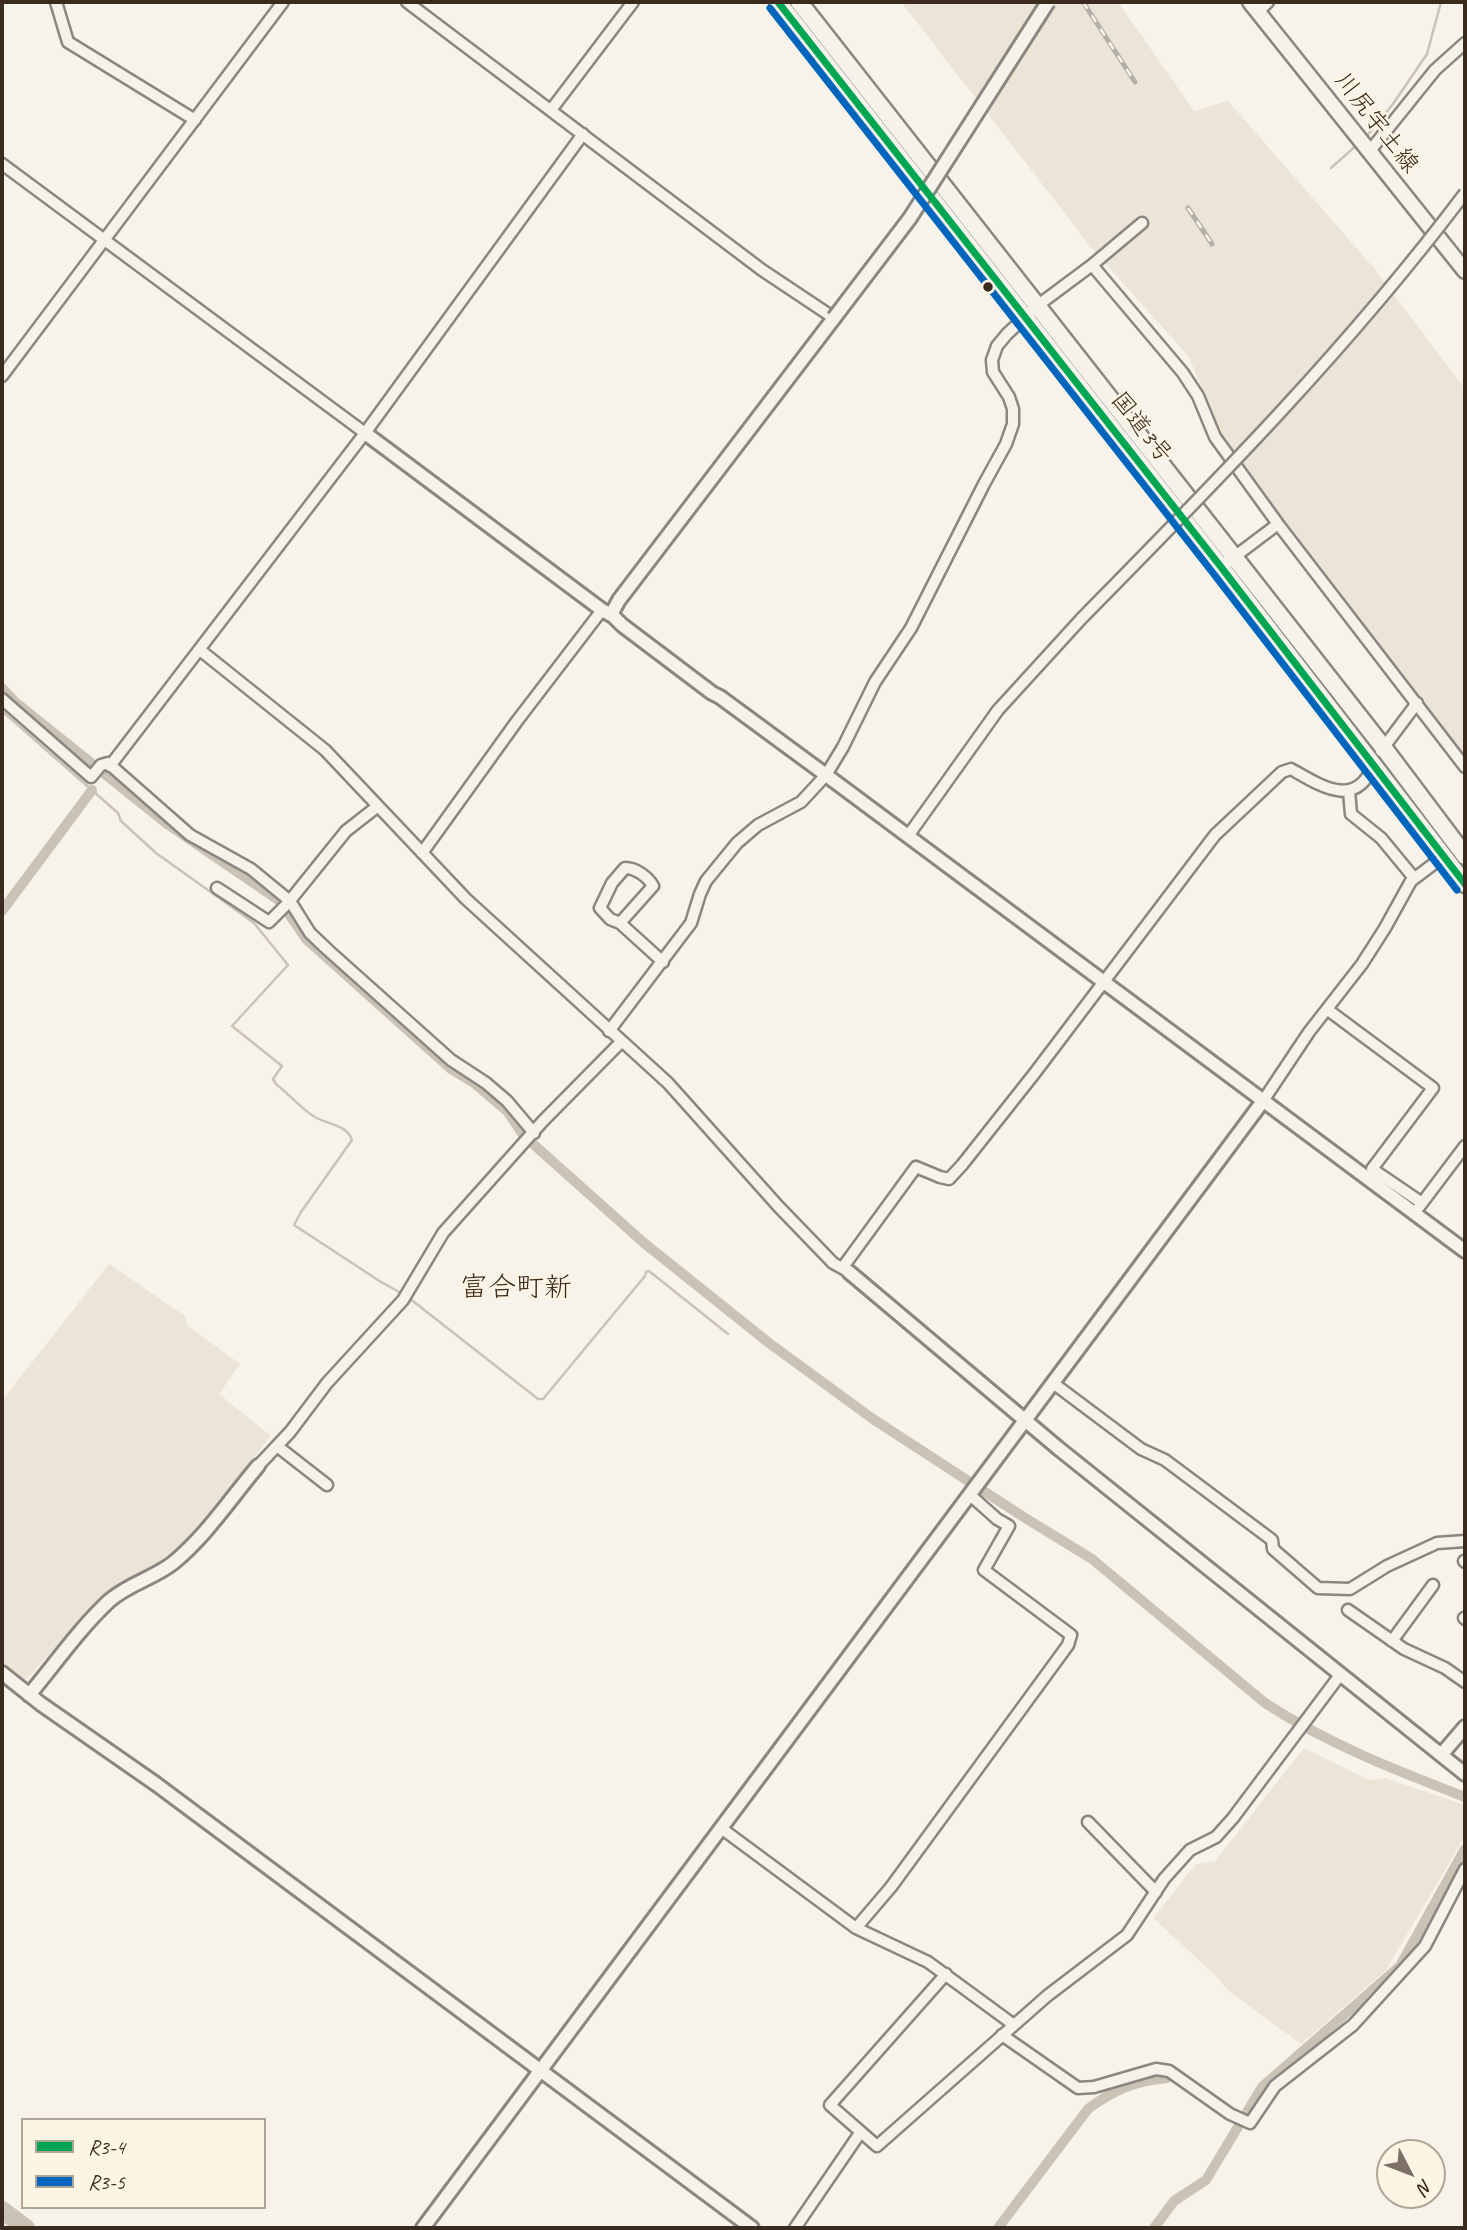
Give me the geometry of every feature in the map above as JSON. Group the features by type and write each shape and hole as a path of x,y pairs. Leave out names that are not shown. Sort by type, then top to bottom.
{"highway":[{"name":"国道3号","path":"778,2 1031,311"},
{"name":"国道3号","path":"799,2 1031,311 1227,562 1374,765 1465,884"},
{"name":"国道3号","path":"1227,562 1383,747 1465,856"}],"main road":[{"name":"川尻宇土線","path":"1259,5 1369,152 1465,271"}],"street":[{"path":"55,2 68,42 195,120"},
{"path":"2,376 283,2"},
{"path":"407,2 762,270 834,318"},
{"path":"551,110 633,2"},
{"path":"422,853 509,732 608,613 613,611 909,218 1048,2"},
{"path":"1369,152 1434,70 1465,43"},
{"path":"2,699 91,777 102,768 200,650 365,433 583,134"},
{"path":"2,164 1263,1101 1418,1208"},
{"path":"916,842 998,710 1082,618 1242,455 1308,382 1465,193"},
{"path":"609,1031 691,923 706,881 737,843 758,825 801,802 826,775 875,682 911,628 1006,444 1013,424 1013,409 1009,397 993,372 992,360 997,346 1031,311 1142,223"},
{"path":"1092,265 1183,373 1198,396 1215,437 1278,524 1465,767"},
{"path":"1227,562 1278,524"},
{"path":"200,650 325,750 466,899 668,1083 833,1263 846,1269 1025,1419 1465,1774"},
{"path":"846,1269 916,1167 949,1178 962,1165 1215,835 1282,772 1291,769 1328,790 1349,791 1369,778 1383,747 1417,703"},
{"path":"102,768 190,835 251,869 289,902 310,933 329,951 451,1060 486,1083 507,1101 529,1138"},
{"path":"1349,791 1351,814 1381,838 1415,878"},
{"path":"217,888 270,922 346,831 378,806"},
{"path":"423,2228 1263,1101 1309,1032 1362,964 1411,881 1444,856"},
{"path":"620,923 653,886 633,868 625,868 617,876 601,907 610,919 620,923 663,962"},
{"path":"1328,1010 1433,1088 1372,1169 1465,1251"},
{"path":"29,1695 84,1627 110,1600 128,1587 171,1565 188,1550 327,1384 403,1300 443,1233 621,1042"},
{"path":"1418,1208 1464,1153"},
{"path":"1053,1383 1141,1450 1166,1460 1272,1540 1273,1549 1318,1588 1350,1589 1387,1566 1437,1543 1465,1541"},
{"path":"277,1446 327,1485"},
{"path":"856,1928 891,1887 1068,1645 1071,1635 985,1570 1009,1526 970,1493"},
{"path":"1392,1641 1433,1585"},
{"path":"1348,1610 1392,1641 1445,1668 1465,1682"},
{"path":"2,1673 156,1784 752,2228"},
{"path":"946,1975 830,2105 877,2147 1047,1996 1127,1936 1164,1879 1191,1850 1216,1836 1233,1818 1340,1675"},
{"path":"1441,1755 1465,1727"},
{"path":"1088,1822 1156,1892"},
{"path":"721,1828 856,1928 928,1962 1014,2025"},
{"path":"1002,2035 1078,2088 1094,2087 1156,2069 1170,2071 1250,2123 1275,2086 1353,2025 1425,1946 1465,1869"},
{"path":"795,2228 860,2133"}],"shaded area":[{"path":"901,2 1118,2 1194,111 1228,101 1372,266 1465,389 1465,758 1278,514 1220,432 1189,357 1091,247"},
{"path":"109,1264 185,1316 187,1325 240,1364 219,1394 271,1436 185,1541 153,1567 96,1601 26,1680 2,1663 2,1401"},
{"path":"1304,1748 1369,1780 1385,1778 1465,1805 1465,1836 1386,1970 1301,2044 1230,1992 1153,1918 1196,1864 1215,1861"}],"waterway":[{"path":"1366,137 1393,104 1427,54 1441,2"},
{"path":"1331,168 1358,144"},
{"path":"2,688 15,702 166,823 280,901 306,939 451,1069 474,1083 508,1112 523,1135 644,1243 769,1343 873,1419 1092,1559 1265,1703 1338,1744 1465,1797"},
{"path":"2,711 118,813 121,821 156,853 254,923 288,965 232,1026 282,1066 273,1079 276,1084 310,1114 346,1131 352,1140 294,1225 403,1294"},
{"path":"2,911 92,790"},
{"path":"409,1298 538,1399 543,1399 646,1272 649,1271 728,1334"},
{"path":"1154,2228 1174,2201 1206,2180 1262,2087 1400,1966 1465,1849"},
{"path":"998,2228 1088,2109 1125,2088 1145,2081 1167,2078"},
{"path":"2,2210 26,2228"}],"railway":[{"path":"1083,2 1135,82"},
{"path":"1188,208 1212,244"}],"transit line":[{"name":"R3-4","path":"778,2 1221,567 1465,884"},
{"name":"R3-5","path":"770,8 1213,573 1457,890"}],"district":[{"name":"富合町新","path":"516,1289"}]}
